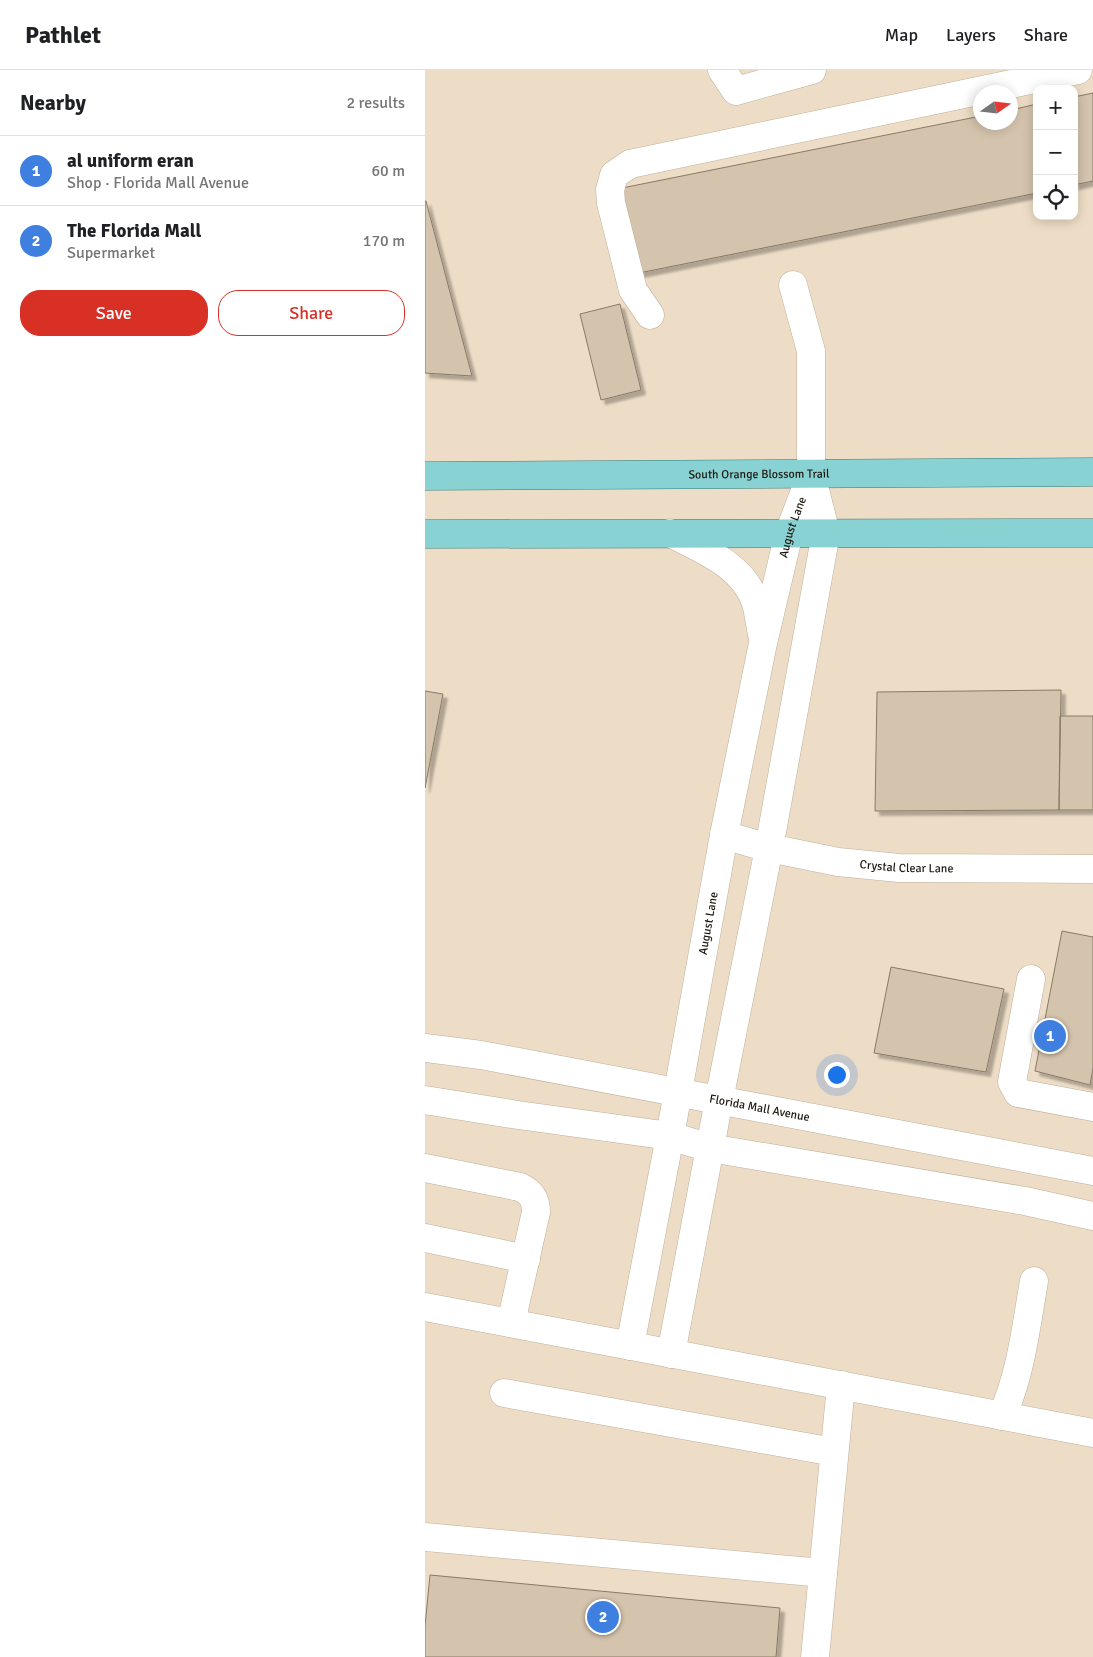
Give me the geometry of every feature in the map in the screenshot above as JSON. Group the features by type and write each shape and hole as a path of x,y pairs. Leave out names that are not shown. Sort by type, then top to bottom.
{"main road":[{"name":"South Orange Blossom Trail","path":"425,476 1093,472"},
{"path":"425,534 1093,533"}],"street":[{"path":"722,70 736,91 812,70"},
{"path":"650,314 633,290 611,203 610,190 614,175 630,164 1078,70"},
{"path":"793,285 811,351 811,475"},
{"name":"August Lane","path":"671,1354 709,1148 769,848 826,533 811,475"},
{"name":"August Lane","path":"630,1346 679,1091 724,835 763,643 789,533 811,475"},
{"path":"670,533 707,551 740,575 752,593 757,606 763,643"},
{"name":"Crystal Clear Lane","path":"724,835 769,848 838,862 899,868 1093,869"},
{"path":"1031,979 1013,1082 1018,1093 1093,1107"},
{"name":"Florida Mall Avenue","path":"425,1048 481,1055 679,1091 1093,1171"},
{"path":"425,1100 670,1136 709,1148 1025,1201 1093,1216"},
{"path":"425,1168 511,1186 527,1191 533,1196 536,1203 536,1212 511,1322"},
{"path":"425,1238 525,1259"},
{"path":"1002,1416 1019,1366 1034,1282"},
{"path":"425,1307 1093,1433"},
{"path":"815,1657 841,1385"},
{"path":"504,1393 834,1452"},
{"path":"425,1537 823,1573"}],"building":[{"path":"1093,93 1093,181 1078,184 1078,130 1078,96"},
{"path":"1033,105 1033,194 639,273 622,188 973,118 973,130 1018,130 1018,108"},
{"path":"426,201 472,376 425,373"},
{"path":"620,304 641,390 601,400 580,314"},
{"path":"1061,690 1059,810 875,811 877,692"},
{"path":"425,691 443,694 425,788"},
{"path":"1060,716 1093,716 1093,810 1059,810"},
{"path":"1062,931 1093,937 1093,1068 1090,1085 1035,1071"},
{"path":"891,967 1004,989 986,1072 874,1053"},
{"path":"430,1575 780,1608 776,1657 425,1657 425,1626"}],"place":[{"name":"al uniform eran","path":"1050,1036"},
{"name":"The Florida Mall","path":"603,1617"}]}
